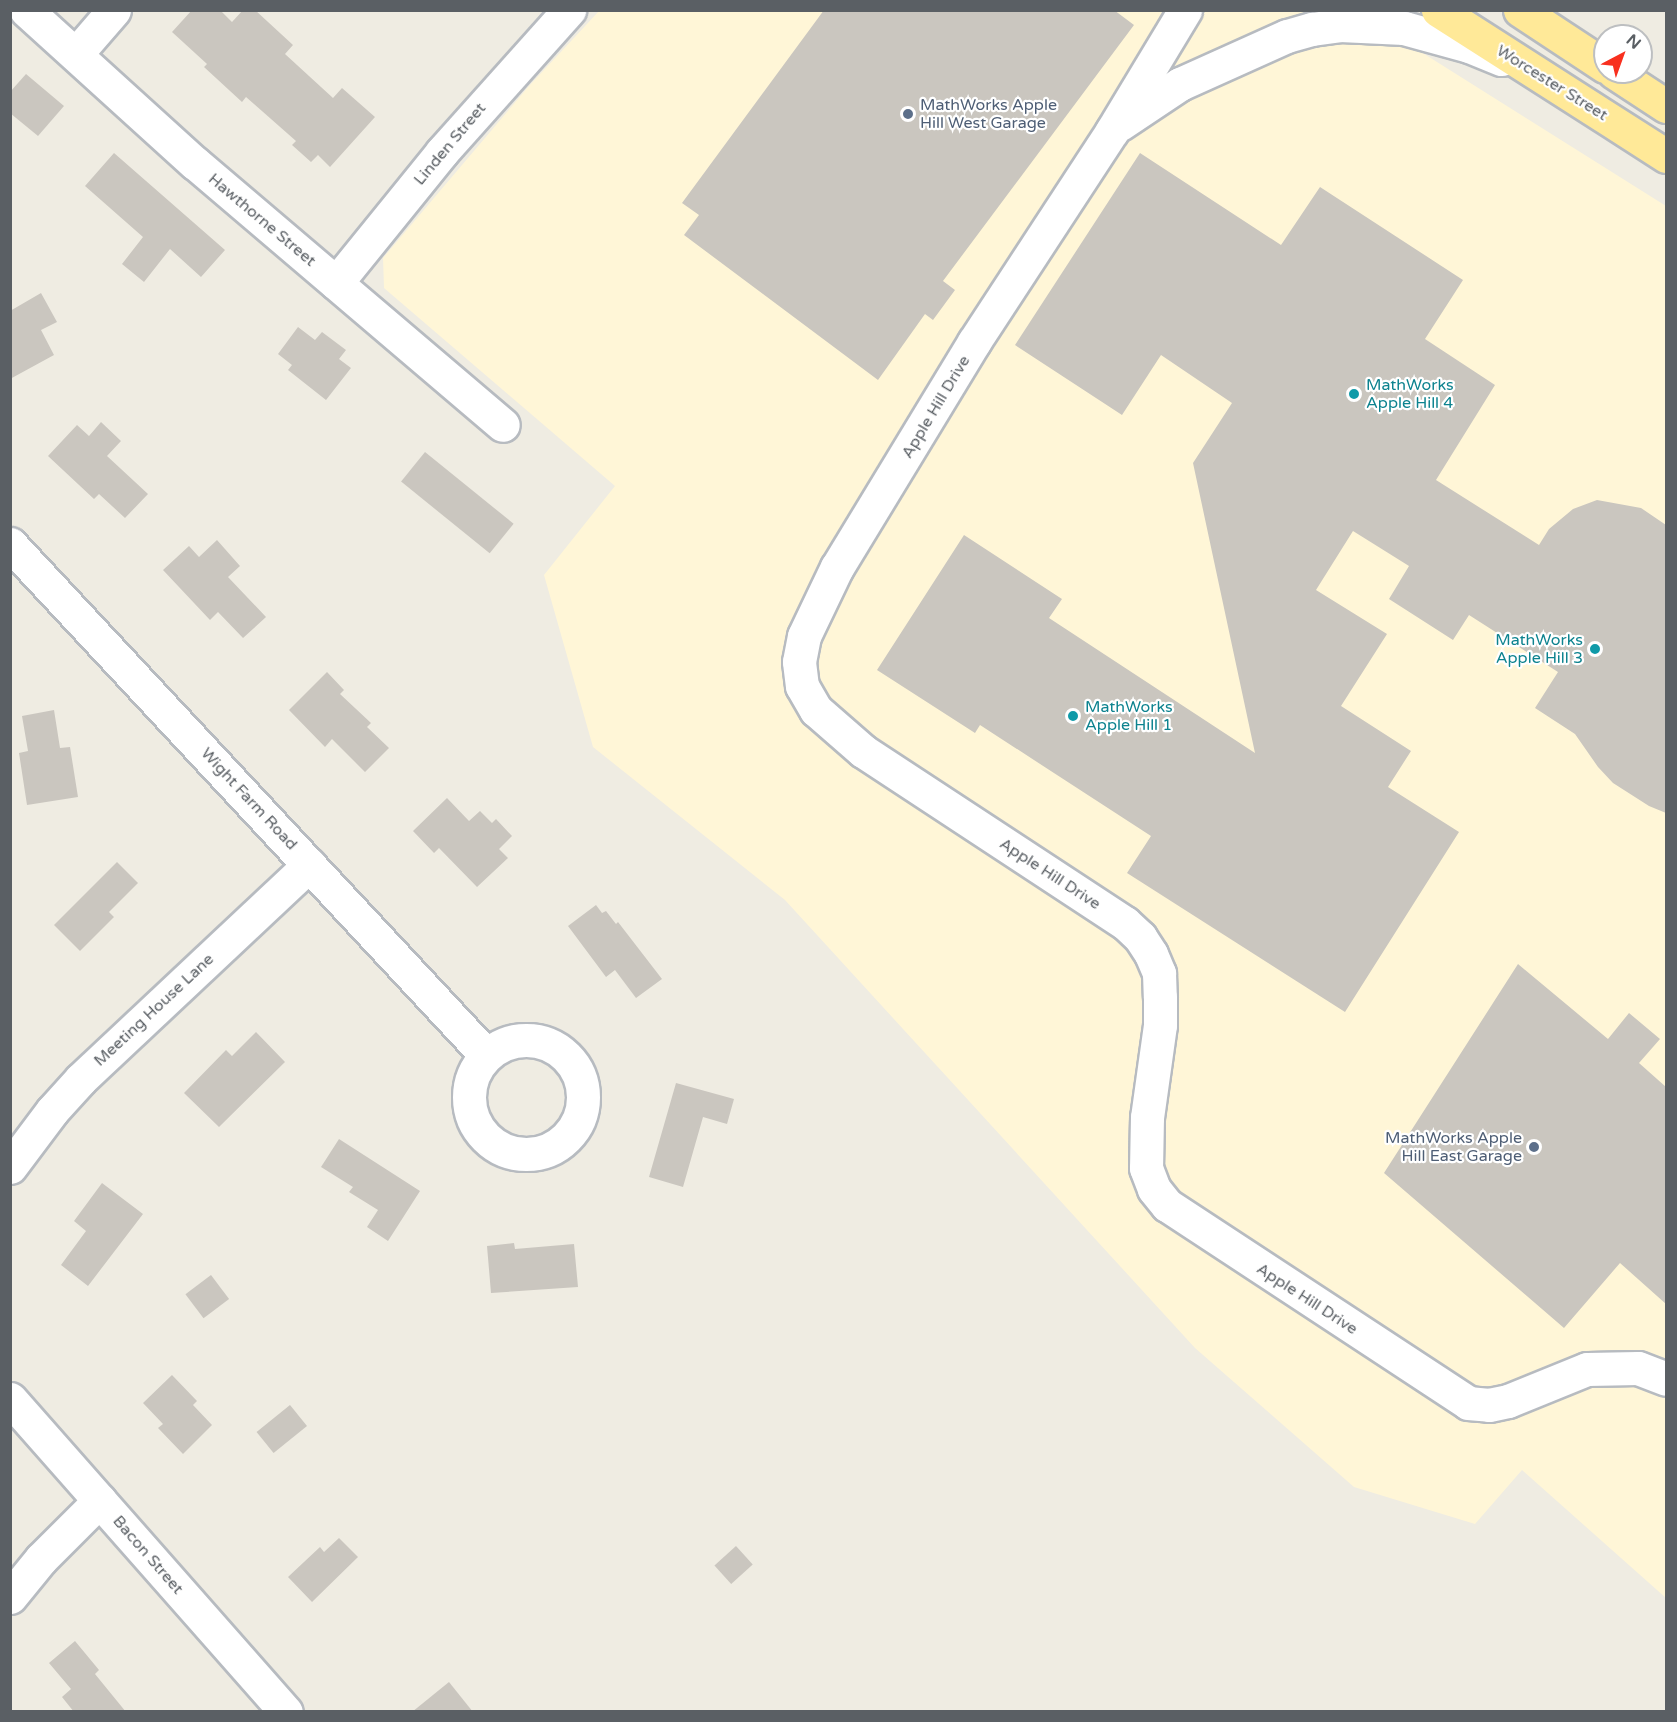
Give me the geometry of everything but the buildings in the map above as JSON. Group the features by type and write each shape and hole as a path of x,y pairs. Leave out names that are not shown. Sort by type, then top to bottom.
{"highway":[{"name":"Worcester Street","path":"1437,10 1666,156"},
{"path":"1520,10 1593,58"},
{"path":"1632,84 1666,106"}],"street":[{"name":"Hawthorne Street","path":"26,10 195,163 503,425"},
{"path":"76,54 114,10"},
{"name":"Linden Street","path":"336,283 450,143 569,10"},
{"name":"Apple Hill Drive","path":"1185,10 1112,131 974,342 837,567 804,636 799,662 802,686 816,710 863,751 1125,923 1140,937 1152,954 1159,973 1161,997 1160,1025 1147,1117 1146,1168 1154,1189 1167,1205 1468,1403 1489,1405 1508,1401 1587,1369 1638,1368 1666,1378"},
{"name":"Apple Hill Drive","path":"1112,131 1180,84 1287,36 1312,29 1340,25 1404,28 1469,46 1530,70"},
{"name":"Wight Farm Road","path":"10,544 486,1055"},
{"name":"Meeting House Lane","path":"10,1167 52,1111 81,1079 309,864"},
{"name":"Bacon Street","path":"10,1399 286,1712"},
{"path":"10,1597 41,1559 100,1500"}],"shaded area":[{"path":"600,10 1356,11 1666,206 1666,1598 1522,1470 1475,1524 1354,1487 1195,1348 785,900 593,747 544,575 615,486 384,288 383,258 529,86"}],"place":[{"name":"MathWorks Apple Hill West Garage","path":"908,114"},
{"name":"MathWorks Apple Hill 4","path":"1354,394"},
{"name":"MathWorks Apple Hill 3","path":"1595,649"},
{"name":"MathWorks Apple Hill 1","path":"1073,716"},
{"name":"MathWorks Apple Hill East Garage","path":"1534,1147"}]}
